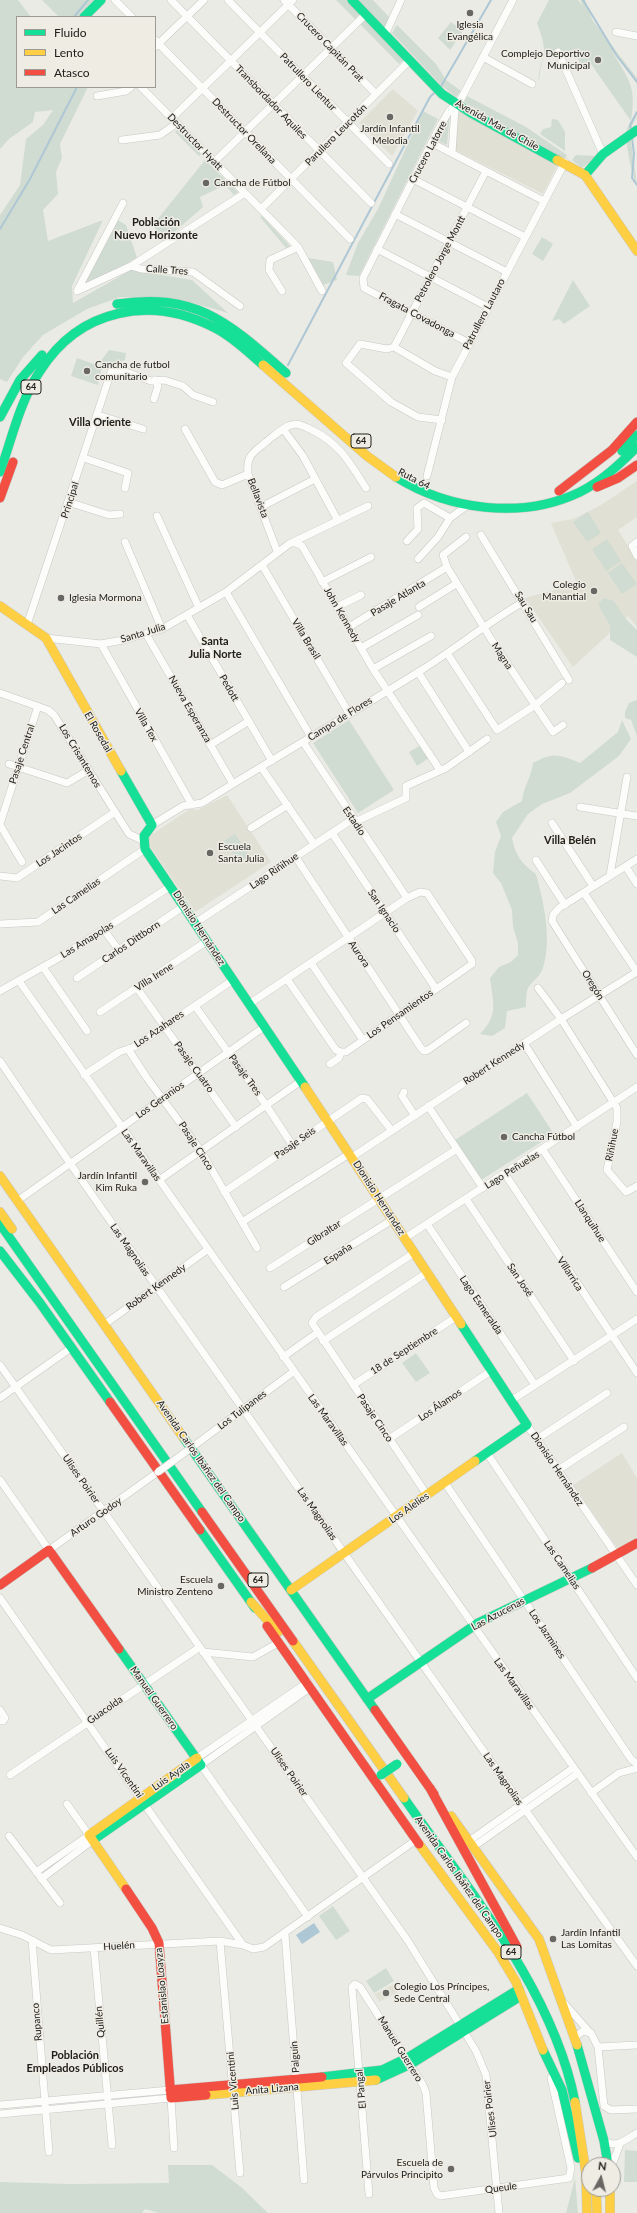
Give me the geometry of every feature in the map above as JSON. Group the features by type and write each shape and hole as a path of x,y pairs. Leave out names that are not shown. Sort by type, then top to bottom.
{"main road":[{"path":"85,16 101,0"},
{"name":"Avenida Mar de Chile","path":"352,0 442,94 456,106 585,174 637,251"},
{"path":"585,174 603,154 628,138 637,130"},
{"name":"Ruta 64","path":"42,355 60,335 84,318 106,308 125,302 146,299 179,303 200,309 225,322 246,338 372,451 393,467 416,480 452,494 488,501 525,501 559,491 599,470 620,453 637,435"},
{"name":"Ruta 64","path":"70,337 94,322 122,312 144,309 172,311 196,318 217,329 269,371 387,472 431,495 468,505 494,508 521,507 547,503 572,495 608,473 637,447"},
{"path":"32,408 46,373 70,337"},
{"name":"64","path":"0,472 33,383 50,356 70,337"},
{"path":"0,417 20,380 42,355"},
{"name":"64","path":"0,451 22,389 42,355"},
{"path":"559,491 612,450 637,422"},
{"path":"0,498 21,438"},
{"path":"572,495 607,484 637,465"},
{"name":"Santa Julia","path":"0,606 46,638"},
{"name":"El Rosedal","path":"46,638 152,826"},
{"name":"Las Camelias","path":"143,844 143,833 152,826"},
{"name":"Dionisio Hernández","path":"143,844 207,942 351,1155 527,1425"},
{"name":"Avenida Carlos Ibáñez del Campo","path":"0,1176 105,1324 400,1748 471,1844 539,1940 557,1995 574,2038 604,2141 607,2157"},
{"name":"Avenida Carlos Ibáñez del Campo","path":"0,1212 517,1947 543,1990 561,2027 578,2076 590,2129"},
{"name":"Avenida Carlos Ibáñez del Campo","path":"0,1224 510,1950 540,2000 561,2049 575,2097 585,2149 587,2213"},
{"name":"Avenida Carlos Ibáñez del Campo","path":"0,1251 40,1303 251,1602 416,1840 489,1938 520,1992 544,2050"},
{"name":"Los Alelies","path":"291,1590 527,1425"},
{"name":"Las Azucenas","path":"367,1699 473,1626 523,1600 617,1556 637,1543"},
{"name":"Arturo Godoy","path":"0,1585 49,1550"},
{"name":"Manuel Guerrero","path":"49,1550 199,1762"},
{"path":"251,1602 324,1685"},
{"path":"397,1764 400,1748"},
{"name":"Luis Ayala","path":"91,1837 199,1762"},
{"path":"379,1785 381,1775 397,1764 405,1763 414,1766"},
{"path":"370,1772 381,1775"},
{"path":"430,1788 517,1947"},
{"name":"Estanislao Loayza","path":"91,1837 152,1928 159,1943 171,2094"},
{"name":"Anita Lizana","path":"171,2094 390,2075 462,2027 520,1992"},
{"path":"544,2050 556,2073 565,2100 580,2165 587,2213"},
{"path":"596,2197 597,2213"},
{"path":"610,2197 610,2213"}],"street":[{"path":"115,0 131,16"},
{"name":"Transbordador Aquiles","path":"171,0 371,203"},
{"path":"156,44 204,0"},
{"name":"Patrullero Lientur","path":"228,0 389,164"},
{"path":"386,35 401,0"},
{"name":"Crucero Latorre","path":"364,288 363,278 432,142 449,111 456,106 513,0"},
{"path":"122,140 160,135 202,88 260,32 288,2"},
{"name":"Crucero Capitán Prat","path":"288,2 376,94"},
{"path":"214,162 366,14"},
{"path":"616,32 637,36"},
{"name":"Destructor Orellana","path":"156,44 202,88 350,239"},
{"path":"558,52 603,154"},
{"path":"483,57 532,84"},
{"name":"Parullero Leucotón","path":"261,209 410,60"},
{"path":"97,96 126,91 130,88"},
{"name":"Destructor Hyatt","path":"142,88 298,247 322,291"},
{"path":"452,153 456,106"},
{"path":"432,142 544,201"},
{"name":"Patrullero Lautaro","path":"427,476 452,377 564,162"},
{"name":"Petrolero Jorge Montt","path":"394,347 486,171"},
{"path":"413,179 525,237"},
{"path":"123,203 77,291 132,266 245,193"},
{"path":"395,214 506,272"},
{"path":"282,292 270,270 270,260 298,247"},
{"path":"377,249 488,307"},
{"name":"Calle Tres","path":"132,266 141,269 193,272 240,306"},
{"name":"Fragata Covadonga","path":"364,288 469,343"},
{"path":"442,420 418,417 391,402 346,363 360,344 387,349 394,347 435,371 452,377"},
{"name":"Principal","path":"27,625 84,458 110,375 117,370 155,380"},
{"path":"154,399 158,386 155,380 161,379 179,385 193,395 213,402"},
{"path":"98,415 143,429"},
{"name":"Bellavista","path":"278,551 248,474 247,461 252,454 283,429 295,424 302,425 324,436 339,448 366,488"},
{"path":"185,429 215,482 222,485 248,474"},
{"path":"283,429 293,441 337,519"},
{"path":"84,458 125,471 129,475 125,488"},
{"path":"261,507 315,480"},
{"path":"68,502 109,515 120,514"},
{"path":"407,541 418,529 416,514 417,508 424,502 450,518"},
{"path":"418,559 438,537 450,518 468,505"},
{"name":"Santa Julia","path":"46,638 101,644 162,629 226,592 278,551 337,519 368,506"},
{"path":"157,516 200,608"},
{"name":"Sau Sau","path":"481,535 569,680"},
{"path":"447,567 443,555 466,536"},
{"path":"125,542 162,629"},
{"name":"John Kennedy","path":"294,542 302,546 373,669 440,770"},
{"path":"635,544 637,556"},
{"path":"322,582 371,557"},
{"name":"Villa Brasil","path":"262,565 349,713"},
{"name":"Magna","path":"447,567 456,584 534,706 553,732 563,725"},
{"name":"Pasaje Atlanta","path":"349,627 447,567"},
{"path":"419,607 456,584"},
{"path":"226,592 311,737"},
{"path":"337,607 361,595"},
{"name":"Campo de Flores","path":"152,826 175,811 202,803 262,768 448,653 498,617 523,602"},
{"name":"Pedott","path":"187,615 272,761"},
{"path":"361,648 418,615"},
{"name":"Nueva Esperanza","path":"146,634 233,784"},
{"path":"373,669 431,636"},
{"name":"Villa Tex","path":"101,644 192,805"},
{"path":"448,653 497,730 534,706 562,683"},
{"path":"418,672 469,752"},
{"name":"Los Crisantemos","path":"0,693 48,710 57,718 129,834 143,844"},
{"name":"Pasaje Central","path":"0,825 38,706"},
{"path":"210,745 249,721"},
{"name":"Lago Riñihue","path":"195,923 332,833 354,821 406,798 406,786 440,770 487,739"},
{"name":"Estadio","path":"303,742 354,821 407,898"},
{"path":"10,764 67,783 89,770"},
{"path":"262,768 314,844"},
{"path":"610,875 627,777"},
{"path":"251,828 288,805"},
{"path":"580,807 637,816"},
{"name":"Los Jacintos","path":"0,876 18,878 115,812"},
{"path":"552,823 593,886"},
{"path":"0,825 22,862"},
{"name":"San Ignacio","path":"332,833 436,989"},
{"name":"Las Camelias","path":"0,924 38,922 143,844"},
{"name":"Aurora","path":"295,856 424,1051 466,1023"},
{"path":"536,860 565,905 610,875 637,860"},
{"path":"626,867 637,884"},
{"name":"Las Amapolas","path":"0,991 19,982 104,930 171,886"},
{"name":"Los Pensamientos","path":"330,1064 339,1058 341,1052 346,1052 472,964 435,905 424,891 407,898"},
{"path":"584,893 637,972"},
{"path":"249,1004 407,898"},
{"name":"Oregón","path":"565,905 553,915 552,921 637,1055"},
{"name":"Carlos Dittborn","path":"77,978 184,906"},
{"path":"104,930 118,949"},
{"name":"Villa Irene","path":"100,1012 207,942"},
{"path":"311,963 363,1040"},
{"path":"43,966 87,1031"},
{"name":"Robert Kennedy","path":"242,1222 392,1131 524,1043 637,972"},
{"path":"287,979 336,1050 341,1052"},
{"name":"Los Azahares","path":"84,1075 119,1052 128,1049 233,980"},
{"name":"Las Maravillas","path":"19,982 293,1372 397,1516 590,1793 637,1857"},
{"name":"Pasaje Cuatro","path":"137,988 236,1126"},
{"path":"538,988 561,1019 614,1103"},
{"name":"Pasaje Tres","path":"195,1006 266,1105 293,1146"},
{"name":"Los Geranios","path":"17,1201 264,1027"},
{"path":"524,1043 577,1128"},
{"name":"Pasaje Cinco","path":"128,1049 201,1151 257,1248"},
{"name":"Las Magnolias","path":"0,1061 69,1164 243,1408 523,1808 637,1966"},
{"path":"159,1180 301,1081"},
{"name":"Lago Peñuelas","path":"405,1238 577,1128 637,1087"},
{"path":"404,1092 402,1096 404,1102 415,1116"},
{"name":"Pasaje Seis","path":"224,1192 293,1146 359,1099 367,1099 392,1131"},
{"name":"Riñihue","path":"614,1103 617,1115 607,1170 626,1192 637,1186"},
{"path":"428,1106 483,1188"},
{"name":"Gibraltar","path":"270,1268 457,1149"},
{"name":"Llanquihue","path":"543,1150 637,1292"},
{"name":"Villarrica","path":"505,1174 611,1336 637,1373"},
{"name":"San José","path":"466,1199 574,1361"},
{"name":"España","path":"284,1288 392,1220"},
{"name":"Lago Esmeralda","path":"427,1224 535,1385"},
{"name":"Robert Kennedy","path":"105,1324 207,1250"},
{"name":"Pasaje Cinco","path":"414,1253 316,1316 312,1321 312,1326 427,1495"},
{"path":"323,1341 428,1272"},
{"name":"18 de Septiembre","path":"352,1385 456,1317"},
{"path":"512,1400 637,1319"},
{"path":"283,1357 317,1333"},
{"path":"0,1398 71,1348"},
{"name":"Ulises Poirier","path":"0,1365 408,1941 462,2027 476,2051 486,2075 499,2213"},
{"name":"Los Álamos","path":"389,1439 491,1371"},
{"name":"Los Tulipanes","path":"191,1448 293,1372"},
{"path":"537,1439 606,1393"},
{"name":"Dionisio Hernández","path":"527,1425 637,1585"},
{"path":"558,1470 624,1427"},
{"name":"Arturo Godoy","path":"49,1550 105,1512 191,1448"},
{"name":"Las Camelias","path":"488,1453 570,1578 637,1676"},
{"name":"Manuel Guerrero","path":"0,1480 49,1550"},
{"name":"Los Jazmines","path":"445,1482 631,1759 637,1764"},
{"name":"Luis Vicentini","path":"0,1598 245,1946"},
{"path":"202,1649 253,1657 278,1643"},
{"name":"Guacolda","path":"10,1775 144,1684 202,1649"},
{"name":"Luis Ayala","path":"199,1762 309,1685"},
{"path":"0,1710 5,1718 3,1721 0,1721"},
{"name":"Manuel Guerrero","path":"199,1762 308,1917"},
{"path":"590,1793 619,1773 637,1768"},
{"path":"471,1844 575,1771"},
{"name":"Estanislao Loayza","path":"66,1804 91,1837"},
{"path":"9,1836 60,1904"},
{"name":"Luis Ayala","path":"36,1872 91,1837"},
{"name":"Luis Ayala","path":"41,1879 91,1837"},
{"name":"Huelén","path":"0,1928 32,1940 51,1950 159,1943 220,1941 253,1949 264,1947 285,1934 416,1840"},
{"name":"Palguín","path":"285,1934 304,2180"},
{"name":"Rupanco","path":"32,1940 49,2152"},
{"name":"Luis Vicentini","path":"220,1941 240,2173"},
{"name":"Quillén","path":"94,1948 112,2145"},
{"name":"Manuel Guerrero","path":"355,1984 360,1987 409,2061 426,2093 436,2194"},
{"name":"El Pangal","path":"355,1984 352,1987 369,2194"},
{"path":"557,1995 592,2035 598,2047 604,2106 611,2110 637,2109"},
{"path":"574,2038 582,2031 592,2035"},
{"path":"598,2047 637,2045"},
{"name":"Avenida Carlos Ibáñez del Campo","path":"544,2050 571,2168 569,2178 566,2179"},
{"name":"Estanislao Loayza","path":"171,2094 174,2148"},
{"name":"Anita Lizana","path":"0,2105 107,2096 171,2094"},
{"name":"Anita Lizana","path":"0,2114 108,2104 171,2094"},
{"path":"604,2141 609,2144 620,2144 637,2133"},
{"path":"615,2157 620,2144"},
{"name":"Queule","path":"436,2194 445,2196 566,2179"}],"shaded area":[{"path":"0,0 18,0 30,16 16,16 16,88 88,88 60,144 62,158 56,172 58,194 43,210 48,241 103,220 72,286 73,303 131,270 192,280 228,313 183,300 120,297 87,309 43,335 23,357 7,382 0,379 0,215 20,185 26,139 43,125 53,110 35,112 33,122 9,139 0,149"},
{"path":"42,0 95,0 80,16 58,16"},
{"path":"336,0 347,0 360,14 355,19"},
{"path":"355,0 373,0 390,18 385,30"},
{"name":"Complejo Deportivo Municipal","path":"549,0 578,0 583,7 580,0 585,0 593,21 637,78 637,84 626,67 612,51 627,76 632,90 633,109 631,121 591,64 581,65 575,52 548,56 545,50 539,82 539,74 544,47 537,23"},
{"path":"364,16 405,58 399,64 358,22"},
{"path":"451,22 463,31 450,50 438,38"},
{"path":"397,25 436,64 446,80 461,91 456,97 442,86 392,33"},
{"name":"Jardín Infantil Melodia","path":"393,89 418,111 392,156 359,123"},
{"path":"467,96 526,127 567,155 565,160 464,102"},
{"path":"462,110 558,164 543,194 455,150 458,113"},
{"path":"423,111 438,119 359,276 346,275 358,243 378,209"},
{"path":"637,112 630,134 637,185 629,157 626,133"},
{"path":"450,113 447,145 436,140"},
{"path":"552,119 558,120 565,132 565,151 540,134 543,129 551,127"},
{"path":"177,130 201,154 199,156 175,132"},
{"path":"576,155 597,156 582,168 572,160"},
{"path":"205,160 238,192 234,195 225,185 200,197 203,207 163,242 153,225"},
{"path":"262,216 290,246 286,248 260,217"},
{"path":"118,220 126,225 137,258 79,290"},
{"path":"542,237 553,244 543,261 532,254"},
{"path":"308,258 333,262 337,280 323,285"},
{"path":"573,280 590,306 564,324 559,319 552,321"},
{"path":"109,350 126,353 125,360 112,365 100,362"},
{"name":"Cancha de futbol comunitario","path":"77,358 102,367 98,385 71,376"},
{"name":"Colegio Manantial","path":"637,481 637,517 618,530 637,560 637,627 628,616 573,667 525,598 577,584 551,523 573,519 601,505"},
{"path":"588,512 601,533 587,542 573,522"},
{"path":"607,539 621,561 606,571 592,549"},
{"path":"622,563 637,584 622,594 608,573"},
{"path":"604,598 614,601 625,618 637,630 637,657 610,640 610,626 598,604"},
{"path":"637,700 637,736 631,720 625,718 625,712 629,703"},
{"path":"349,720 394,790 358,813 313,743"},
{"path":"622,720 631,739 619,756 570,793 542,804 528,814 512,838 520,859 536,874 546,921 546,957 542,971 528,988 526,995 526,1007 507,1011 505,1028 492,1036 480,1034 490,1021 492,1014 493,1001 490,978 499,967 511,962 518,955 518,943 513,927 512,910 501,883 493,873 495,852 501,836 496,822 503,812 522,801 533,763 546,757 561,756 580,763 618,732"},
{"path":"421,745 429,758 417,766 409,752"},
{"name":"Escuela Santa Julia","path":"227,795 271,862 195,912 149,845 148,837 190,809 198,810"},
{"path":"235,834 250,856 239,863 224,841"},
{"name":"Cancha Fútbol","path":"527,1093 554,1134 481,1180 455,1140"},
{"path":"416,1353 430,1373 416,1382 402,1363"},
{"path":"622,1453 637,1478 637,1537 618,1549 573,1485"},
{"path":"333,1906 350,1931 336,1940 319,1916"},
{"path":"386,1968 394,1981 374,1993 366,1981"},
{"name":"Colegio Los Príncipes, Sede Central","path":"394,1984 398,1992 379,2002 375,1994"},
{"path":"625,2150 637,2151 637,2182 624,2182"},
{"path":"168,2165 212,2165 241,2187 268,2213 159,2213 145,2209 142,2213 0,2213 0,2182 71,2184 169,2183"},
{"path":"575,2178 578,2213 566,2213"}],"water":[{"path":"314,1923 320,1932 302,1944 296,1935"}],"waterway":[{"path":"75,16 88,0"},
{"path":"440,88 491,0"},
{"path":"583,0 617,56 637,82"},
{"path":"0,229 30,179 76,88"},
{"path":"288,365 430,97 435,92"},
{"path":"631,130 630,125 637,112"},
{"path":"632,138 634,154 632,178 637,185"}],"traffic: fast":[{"path":"85,16 101,0"},
{"path":"352,0 442,94 471,113 557,160"},
{"path":"585,175 603,154 637,130"},
{"path":"117,304 145,301 191,307 210,315 229,326 247,339 286,373"},
{"path":"0,472 22,407 40,371 56,350 75,333 96,321 118,314 142,310 166,312 191,318 215,328 228,336 263,365"},
{"path":"0,417 20,380 42,355"},
{"path":"622,451 637,435"},
{"path":"396,477 417,488 462,504 510,508 534,506 558,501 588,488 610,472 637,447"},
{"path":"121,771 152,825 144,836 145,849 305,1087"},
{"path":"0,1224 202,1512"},
{"path":"0,1251 40,1303 110,1402"},
{"path":"461,1324 527,1425 475,1461"},
{"path":"183,1437 375,1710"},
{"path":"200,1530 255,1608"},
{"path":"367,1699 478,1623 592,1568"},
{"path":"93,1840 201,1765 119,1649"},
{"path":"381,1775 397,1764"},
{"path":"404,1798 480,1905 528,1980 548,2020 564,2060 575,2102"},
{"path":"322,2077 382,2070 407,2058 519,1989"},
{"path":"376,2080 411,2064 521,1996"},
{"path":"577,2045 604,2141 607,2157"},
{"path":"543,2050 562,2090 578,2158"}],"traffic: slow":[{"path":"557,160 585,175 637,251"},
{"path":"263,365 367,456 396,477"},
{"path":"0,606 46,638 121,771"},
{"path":"305,1087 461,1324"},
{"path":"0,1176 183,1437"},
{"path":"0,1212 12,1229"},
{"path":"291,1590 475,1461"},
{"path":"251,1602 278,1632"},
{"path":"293,1641 404,1798"},
{"path":"126,1889 89,1835 197,1758"},
{"path":"451,1816 539,1939 577,2045"},
{"path":"419,1844 498,1952 516,1982 543,2050"},
{"path":"206,2095 376,2080"},
{"path":"575,2102 586,2173 587,2213"},
{"path":"596,2197 597,2213"},
{"path":"610,2197 610,2213"}],"traffic: jam":[{"path":"559,491 612,450 637,422"},
{"path":"0,498 13,462"},
{"path":"597,487 618,478 637,465"},
{"path":"110,1402 200,1530"},
{"path":"202,1512 293,1641"},
{"path":"592,1568 637,1543"},
{"path":"0,1585 49,1550 119,1649"},
{"path":"267,1626 419,1844"},
{"path":"375,1710 434,1794"},
{"path":"430,1788 517,1947"},
{"path":"126,1889 152,1928 159,1943 171,2098 206,2095"},
{"path":"170,2090 322,2077"}],"place":[{"name":"Iglesia Evangélica","path":"470,13"},
{"name":"Complejo Deportivo Municipal","path":"598,60"},
{"name":"Jardín Infantil Melodia","path":"390,117"},
{"name":"Cancha de Fútbol","path":"206,183"},
{"name":"Cancha de futbol comunitario","path":"87,371"},
{"name":"Colegio Manantial","path":"594,591"},
{"name":"Iglesia Mormona","path":"61,598"},
{"name":"Escuela Santa Julia","path":"210,853"},
{"name":"Cancha Fútbol","path":"504,1137"},
{"name":"Jardín Infantil Kim Ruka","path":"145,1182"},
{"name":"Escuela Ministro Zenteno","path":"221,1586"},
{"name":"Jardín Infantil Las Lomitas","path":"553,1939"},
{"name":"Colegio Los Príncipes, Sede Central","path":"386,1993"},
{"name":"Escuela de Párvulos Principito","path":"451,2169"}],"district":[{"name":"Población Nuevo Horizonte","path":"156,228"},
{"name":"Villa Oriente","path":"100,422"},
{"name":"Santa Julia Norte","path":"215,647"},
{"name":"Villa Belén","path":"570,840"},
{"name":"Población Empleados Públicos","path":"75,2061"}]}
